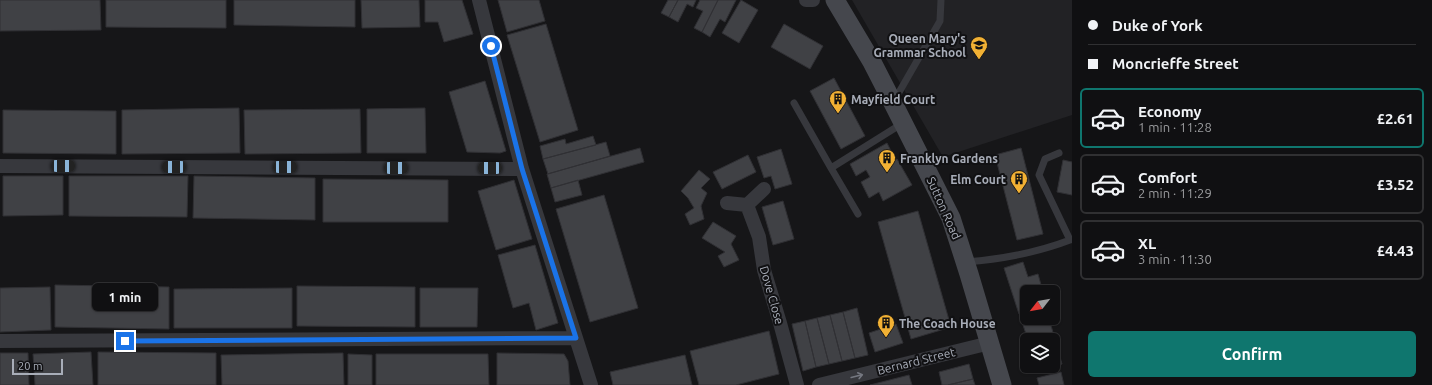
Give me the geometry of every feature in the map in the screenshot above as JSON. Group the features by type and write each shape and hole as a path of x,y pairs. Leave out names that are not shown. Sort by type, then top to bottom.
{"street":[{"path":"479,0 522,169 591,385"},
{"path":"806,0 813,0"},
{"name":"Sutton Road","path":"835,0 872,62 951,218 966,262 1002,385"},
{"path":"0,166 522,169"},
{"path":"727,203 748,205 764,189"},
{"name":"Dove Close","path":"748,205 759,237 764,270 797,385"},
{"path":"0,342 576,338"},
{"name":"Bernard Street","path":"819,385 990,343"}],"lane":[{"path":"893,103 940,21 941,0"},
{"path":"794,103 858,214"},
{"path":"831,168 903,122"},
{"path":"966,262 996,260 1045,249 1070,240 1039,176 1045,159 1059,154"}],"shaded area":[{"name":"Queen Mary's Grammar School","path":"852,0 1072,0 1072,115 943,157"}],"building":[{"path":"0,0 100,0 101,30 0,31"},
{"path":"106,0 226,0 226,28 106,27"},
{"path":"234,0 355,0 355,27 234,25"},
{"path":"361,0 419,0 420,27 362,28"},
{"path":"425,0 462,0 473,34 444,42 438,22 425,22"},
{"path":"498,0 539,0 545,21 507,32"},
{"path":"668,0 678,0 669,17 661,13"},
{"path":"678,0 696,0 693,7 687,4 678,22 669,17"},
{"path":"700,0 718,0 702,32 694,28 703,11 696,8"},
{"path":"718,0 736,0 725,22 720,19 710,37 702,32"},
{"path":"741,0 758,10 739,43 722,33"},
{"path":"546,24 578,130 540,142 507,35"},
{"path":"784,24 823,46 810,69 771,47"},
{"name":"Mayfield Court","path":"834,78 865,136 841,149 810,91"},
{"path":"485,81 506,151 500,153 467,152 449,92"},
{"path":"239,108 240,153 122,154 122,110"},
{"path":"425,108 426,153 367,153 367,109"},
{"path":"360,109 361,153 245,154 244,110"},
{"path":"3,110 116,111 116,154 3,153"},
{"path":"593,136 596,145 543,159 540,146 565,139 566,144"},
{"path":"606,142 610,156 548,174 543,159"},
{"name":"Franklyn Gardens","path":"887,143 892,153 880,160 884,166 897,159 912,185 883,201 879,192 869,198 861,182 870,177 866,170 856,176 850,164"},
{"path":"640,148 644,162 551,188 547,174"},
{"name":"Elm Court","path":"1021,148 1043,234 1017,240 995,155"},
{"path":"781,149 792,184 775,189 771,176 764,178 757,157"},
{"path":"748,155 756,172 722,189 713,172"},
{"path":"1063,160 1072,162 1072,195 1057,192"},
{"path":"699,170 710,179 701,188 707,193 701,206 704,219 690,225 685,214 694,208 688,198 681,191"},
{"path":"3,176 63,176 63,215 3,216"},
{"path":"69,176 188,176 187,217 69,216"},
{"path":"194,176 315,178 315,220 193,218"},
{"path":"323,179 448,180 448,222 323,222"},
{"path":"514,180 532,239 496,250 478,191"},
{"path":"578,180 582,195 555,202 551,188"},
{"path":"604,195 638,308 590,322 556,209"},
{"path":"783,201 794,239 773,245 762,207"},
{"path":"918,211 951,327 911,339 878,222"},
{"path":"713,222 736,236 731,244 739,260 724,267 718,256 725,252 702,238"},
{"path":"535,245 558,323 536,330 529,303 513,308 498,255"},
{"path":"1023,262 1028,277 1038,274 1041,285 1020,285 1019,314 1004,268"},
{"path":"55,285 169,287 169,329 55,327"},
{"path":"297,286 415,287 415,327 297,326"},
{"path":"50,287 51,330 0,332 0,288"},
{"path":"292,288 292,328 174,328 174,289"},
{"path":"420,288 478,288 477,327 420,327"},
{"path":"857,308 868,355 855,358 843,312"},
{"path":"843,312 855,358 842,361 830,315"},
{"path":"830,315 842,361 829,364 817,318"},
{"path":"817,318 829,364 816,367 805,321"},
{"path":"805,321 816,367 803,371 792,324"},
{"name":"The Coach House","path":"896,324 903,343 875,352 869,333"},
{"path":"1023,325 1051,325 1053,333 1026,333"},
{"path":"769,331 779,374 736,385 699,385 690,351"},
{"path":"91,352 93,385 35,385 33,354"},
{"path":"98,352 216,353 216,385 98,385"},
{"path":"0,353 28,353 29,385 0,385"},
{"path":"343,353 344,385 222,385 221,355"},
{"path":"497,353 564,354 568,361 570,385 497,385"},
{"path":"348,354 372,355 372,385 348,385"},
{"path":"376,354 488,354 489,385 376,385"},
{"path":"685,355 692,385 613,385 610,372"},
{"path":"969,364 973,379 942,385 939,372"},
{"path":"1060,372 1064,385 1039,385 1037,378"},
{"path":"909,375 912,385 870,385"},
{"path":"973,379 975,385 948,385"}],"place":[{"name":"Queen Mary's Grammar School","path":"979,60"},
{"name":"Mayfield Court","path":"838,114"},
{"name":"Franklyn Gardens","path":"887,173"},
{"name":"Elm Court","path":"1019,194"},
{"name":"The Coach House","path":"886,338"}],"route":[{"path":"125,341 576,338 522,169 491,46"}]}
